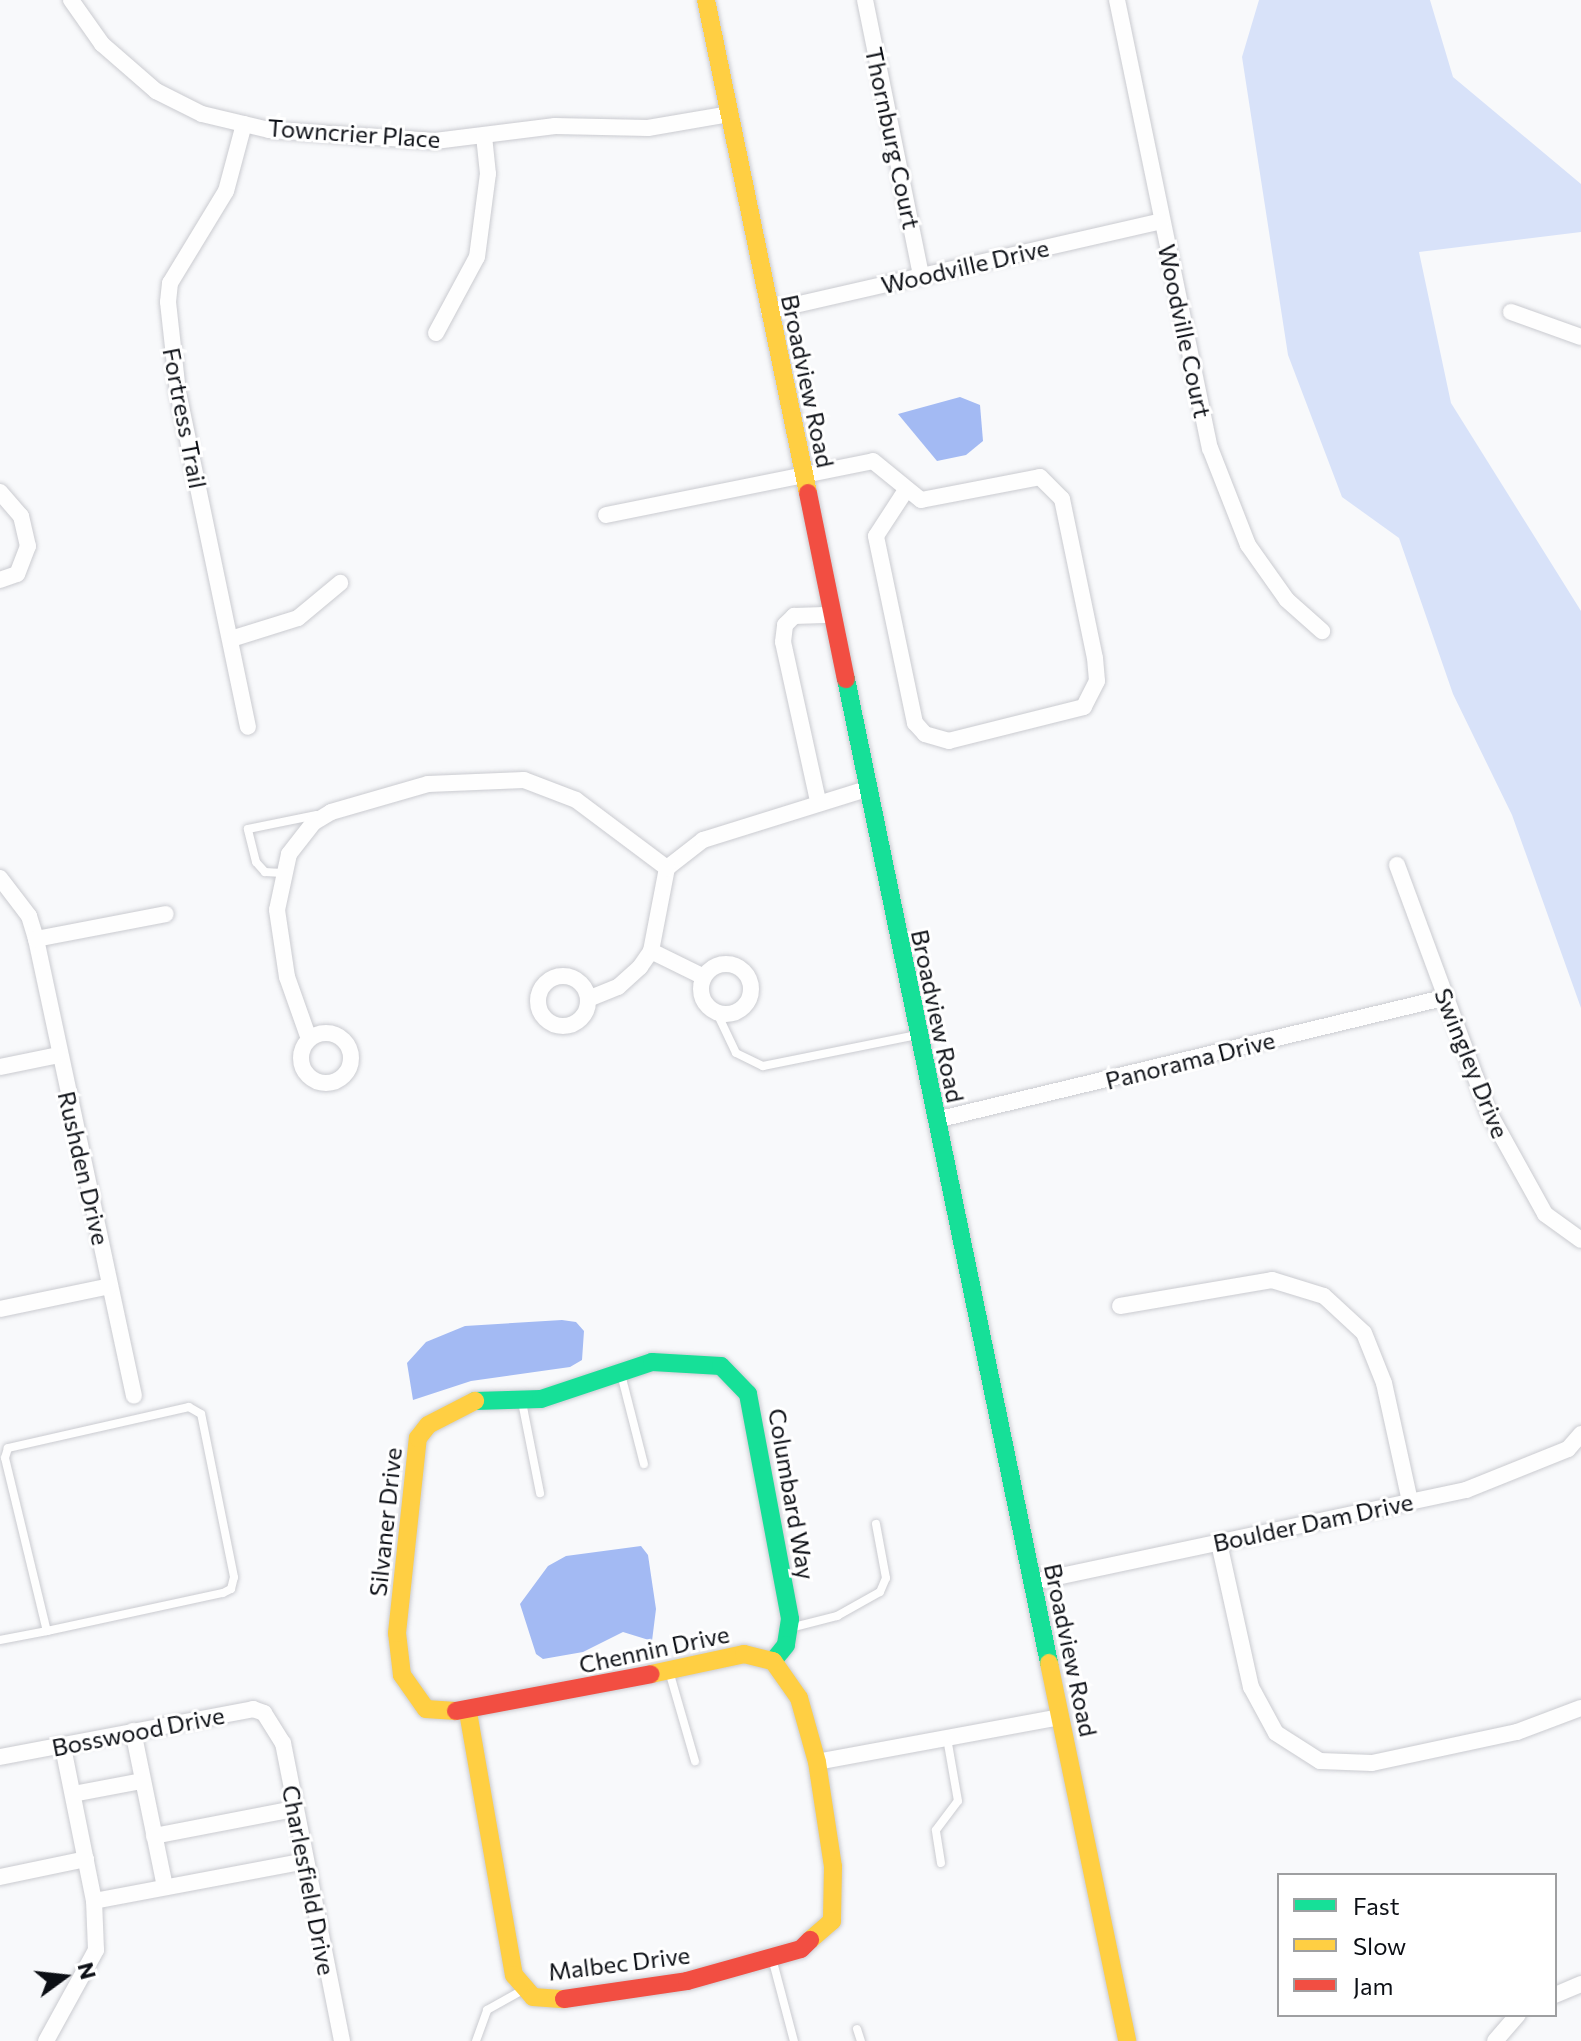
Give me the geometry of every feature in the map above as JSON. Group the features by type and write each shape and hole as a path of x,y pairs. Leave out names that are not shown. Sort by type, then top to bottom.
{"street":[{"name":"Towncrier Place","path":"71,0 102,44 156,91 202,114 244,124 394,140 484,135 555,126 648,128 729,114"},
{"name":"Broadview Road","path":"706,0 1127,2041"},
{"name":"Thornburg Court","path":"865,0 921,276"},
{"name":"Woodville Court","path":"1117,0 1210,448 1248,545 1287,600 1322,631"},
{"name":"Fortress Trail","path":"244,124 226,191 175,274 168,302 178,392 248,727"},
{"path":"436,333 477,257 488,174 484,135"},
{"name":"Woodville Drive","path":"769,311 1161,221"},
{"path":"1511,312 1581,337"},
{"path":"606,515 873,461 906,490 936,500 1018,478 1051,483 1062,499 1095,658 1093,697 1084,707 949,741 925,734 915,723 876,536 906,490"},
{"path":"0,492 21,516 28,546 17,574 0,580"},
{"path":"231,639 298,618 340,583"},
{"path":"818,801 783,642 785,625 794,616 832,615"},
{"path":"309,1039 287,977 277,910 282,873 303,836 331,812 428,784 524,780 576,800 667,868"},
{"path":"588,999 618,987 651,951 667,868 703,840 818,801 867,789"},
{"name":"Swingley Drive","path":"1397,865 1465,1061 1520,1174 1545,1214 1581,1240"},
{"name":"Rushden Drive","path":"0,878 29,916 36,939 134,1396"},
{"path":"36,939 166,914"},
{"path":"651,951 704,977"},
{"path":"726,964 748,978 745,1005 717,1013 703,1000 704,977 726,964"},
{"name":"Panorama Drive","path":"936,1120 1443,998"},
{"path":"0,1067 59,1055"},
{"path":"1120,1306 1272,1280 1324,1296 1364,1333 1384,1383 1410,1501"},
{"path":"0,1309 110,1286"},
{"name":"Silvaner Drive","path":"426,1709 414,1699 397,1656 418,1438 457,1406 521,1397 541,1399 652,1362 698,1363"},
{"name":"Columbard Way","path":"698,1363 721,1366 736,1377 754,1411 789,1628"},
{"name":"Boulder Dam Drive","path":"1033,1582 1466,1490 1568,1449 1581,1434"},
{"path":"1219,1543 1251,1687 1276,1733 1320,1761 1372,1763 1517,1732 1581,1708"},
{"path":"789,1628 786,1645 773,1661 799,1698 817,1762 1060,1717"},
{"name":"Chennin Drive","path":"426,1709 468,1712 744,1654 773,1661"},
{"name":"Bosswood Drive","path":"0,1757 253,1709 271,1722"},
{"name":"Malbec Drive","path":"468,1712 503,1935 524,1990 554,2000 687,1981 772,1957 821,1937 836,1906 817,1762"},
{"name":"Charlesfield Drive","path":"271,1722 283,1743 342,2041"},
{"path":"133,1731 165,1887"},
{"path":"46,2041 96,1950 94,1901 63,1747"},
{"path":"73,1794 142,1781"},
{"path":"154,1836 294,1809"},
{"path":"0,1877 86,1859"},
{"path":"94,1901 305,1861"},
{"path":"1557,1994 1581,1984"},
{"path":"1495,2041 1516,2017"}],"lane":[{"path":"282,873 265,872 256,862 248,829 331,812"},
{"path":"717,1013 736,1053 763,1066 918,1035"},
{"path":"621,1374 644,1464"},
{"path":"521,1397 540,1493"},
{"path":"0,1640 47,1631 231,1589 234,1577 201,1414 189,1407 8,1448 5,1458 47,1631"},
{"path":"789,1628 837,1616 880,1592 886,1578 876,1524"},
{"path":"669,1670 695,1761"},
{"path":"941,1863 936,1830 958,1801 947,1738"},
{"path":"772,1957 794,2041"},
{"path":"476,2041 487,2010 524,1990"},
{"path":"857,2029 861,2041"}],"shaded area":[{"path":"1259,0 1430,0 1453,77 1581,184 1581,232 1419,252 1451,403 1581,611 1581,1008 1512,815 1453,694 1399,538 1342,497 1288,355 1242,57"}],"water":[{"path":"960,397 980,405 983,441 966,455 937,461 898,414"},
{"path":"562,1320 576,1322 584,1331 582,1360 570,1367 471,1381 413,1400 407,1363 426,1342 465,1326"},
{"path":"641,1546 648,1555 656,1609 652,1641 623,1632 583,1652 543,1659 536,1654 520,1604 548,1566 566,1556"}],"traffic: fast":[{"path":"846,679 1049,1663"},
{"path":"475,1401 541,1399 652,1362 721,1366 748,1394 790,1619 786,1645 773,1661"}],"traffic: slow":[{"path":"706,0 808,493"},
{"path":"456,1711 426,1709 402,1675 397,1633 418,1438 428,1425 475,1401"},
{"path":"651,1674 744,1654 773,1661 799,1698 817,1762 833,1867 832,1921 810,1940"},
{"path":"1049,1663 1127,2041"},
{"path":"468,1712 514,1975 533,1997 564,1999"}],"traffic: jam":[{"path":"808,493 846,679"},
{"path":"456,1711 651,1674"},
{"path":"564,1999 687,1981 801,1949 810,1940"}]}
